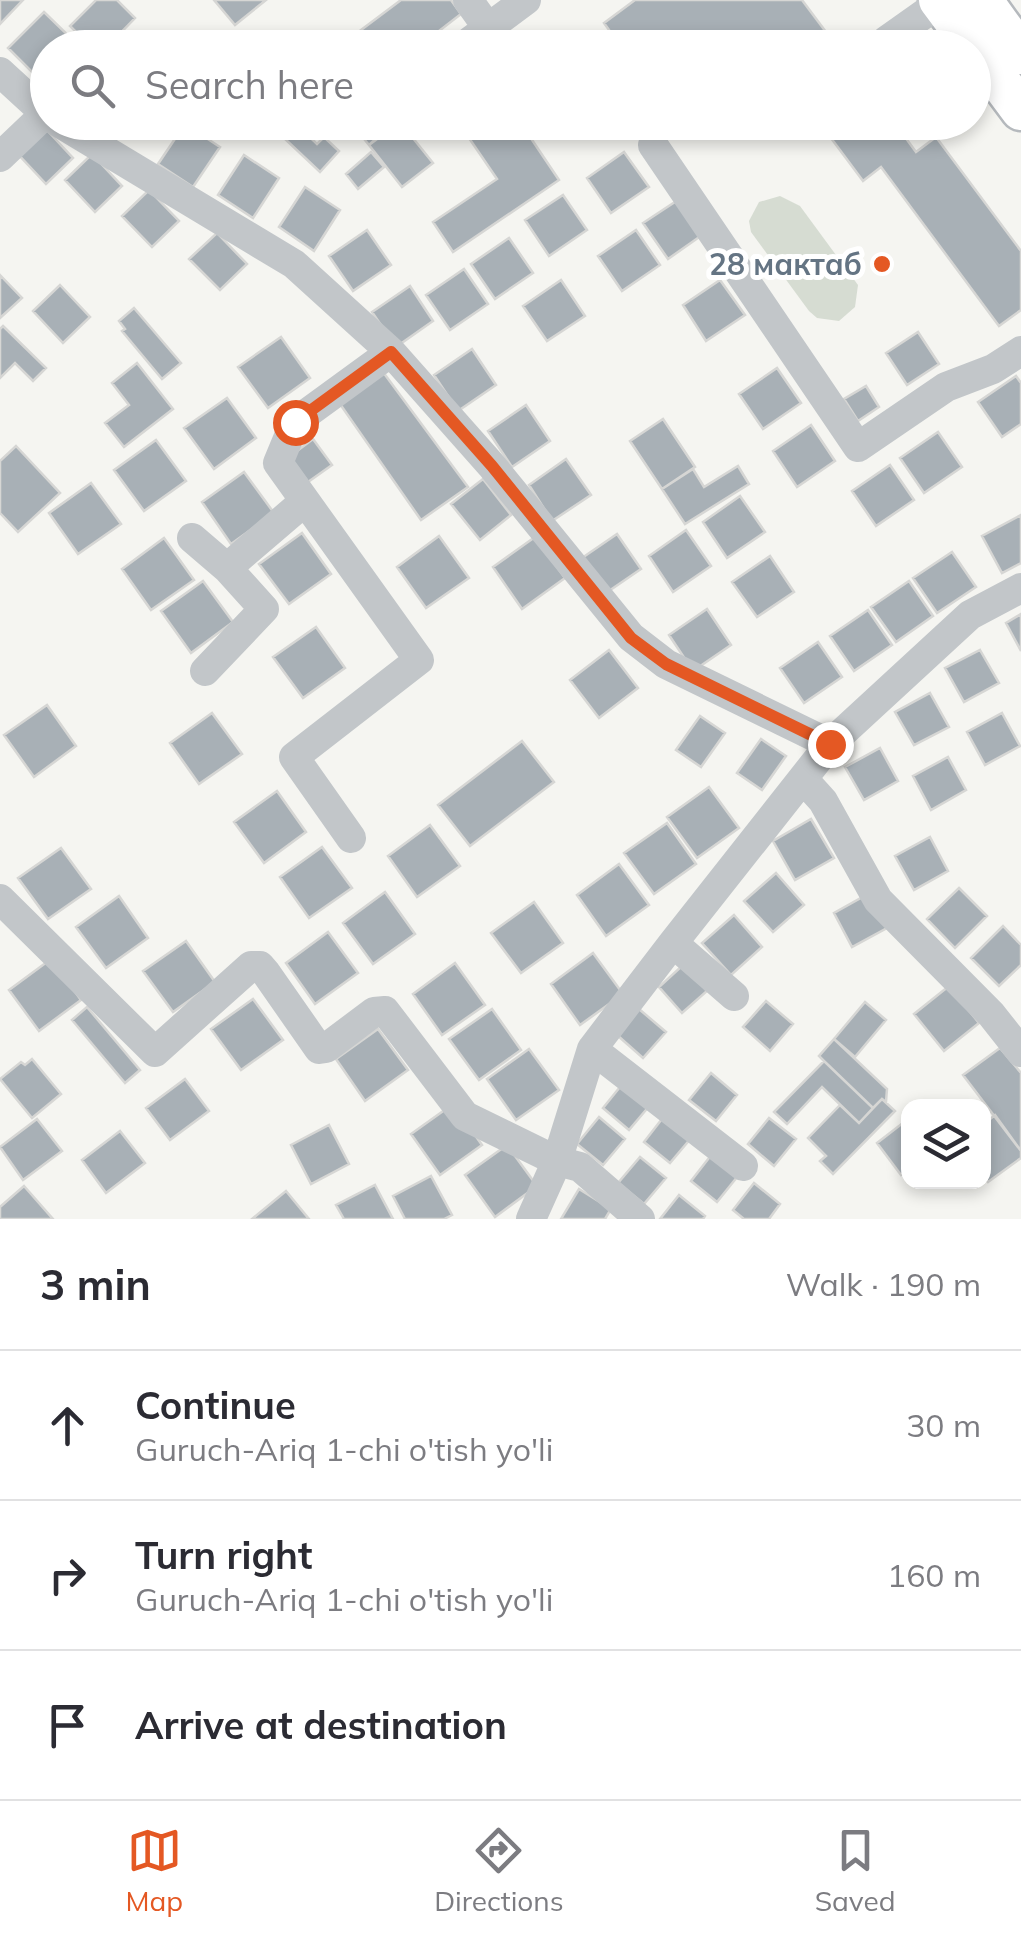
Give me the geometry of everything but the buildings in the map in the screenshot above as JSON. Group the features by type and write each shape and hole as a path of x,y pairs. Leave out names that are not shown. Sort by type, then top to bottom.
{"main road":[{"path":"982,0 1021,54"},
{"path":"940,1 962,30"},
{"path":"991,70 1021,110"}],"street":[{"path":"468,0 488,28"},
{"path":"485,30 526,0"},
{"path":"902,30 940,1"},
{"path":"0,72 30,100"},
{"path":"0,157 30,134"},
{"path":"87,140 294,264 391,352 492,466 631,638 666,664 830,744"},
{"path":"653,145 858,447 946,387 993,369 1021,351"},
{"path":"350,838 294,757 419,660 278,463 295,422 391,352"},
{"path":"227,568 305,501"},
{"path":"192,538 227,568 264,609 204,671"},
{"path":"531,1219 557,1161 592,1049 673,943 830,744 970,615 1021,588"},
{"path":"804,780 823,801 878,900 991,1014 1021,1052"},
{"path":"0,899 155,1052 252,966 260,966 318,1050 374,1012 386,1011 465,1116 557,1161 580,1167 640,1219"},
{"path":"673,943 734,996"},
{"path":"592,1049 743,1166"}],"shaded area":[{"path":"780,196 800,206 858,285 855,307 839,321 817,318 809,311 751,232 749,221 759,202"}],"place":[{"name":"28 мактаб","path":"882,264"}],"route":[{"path":"295,422 391,352 492,466 631,638 666,664 830,744"}]}
